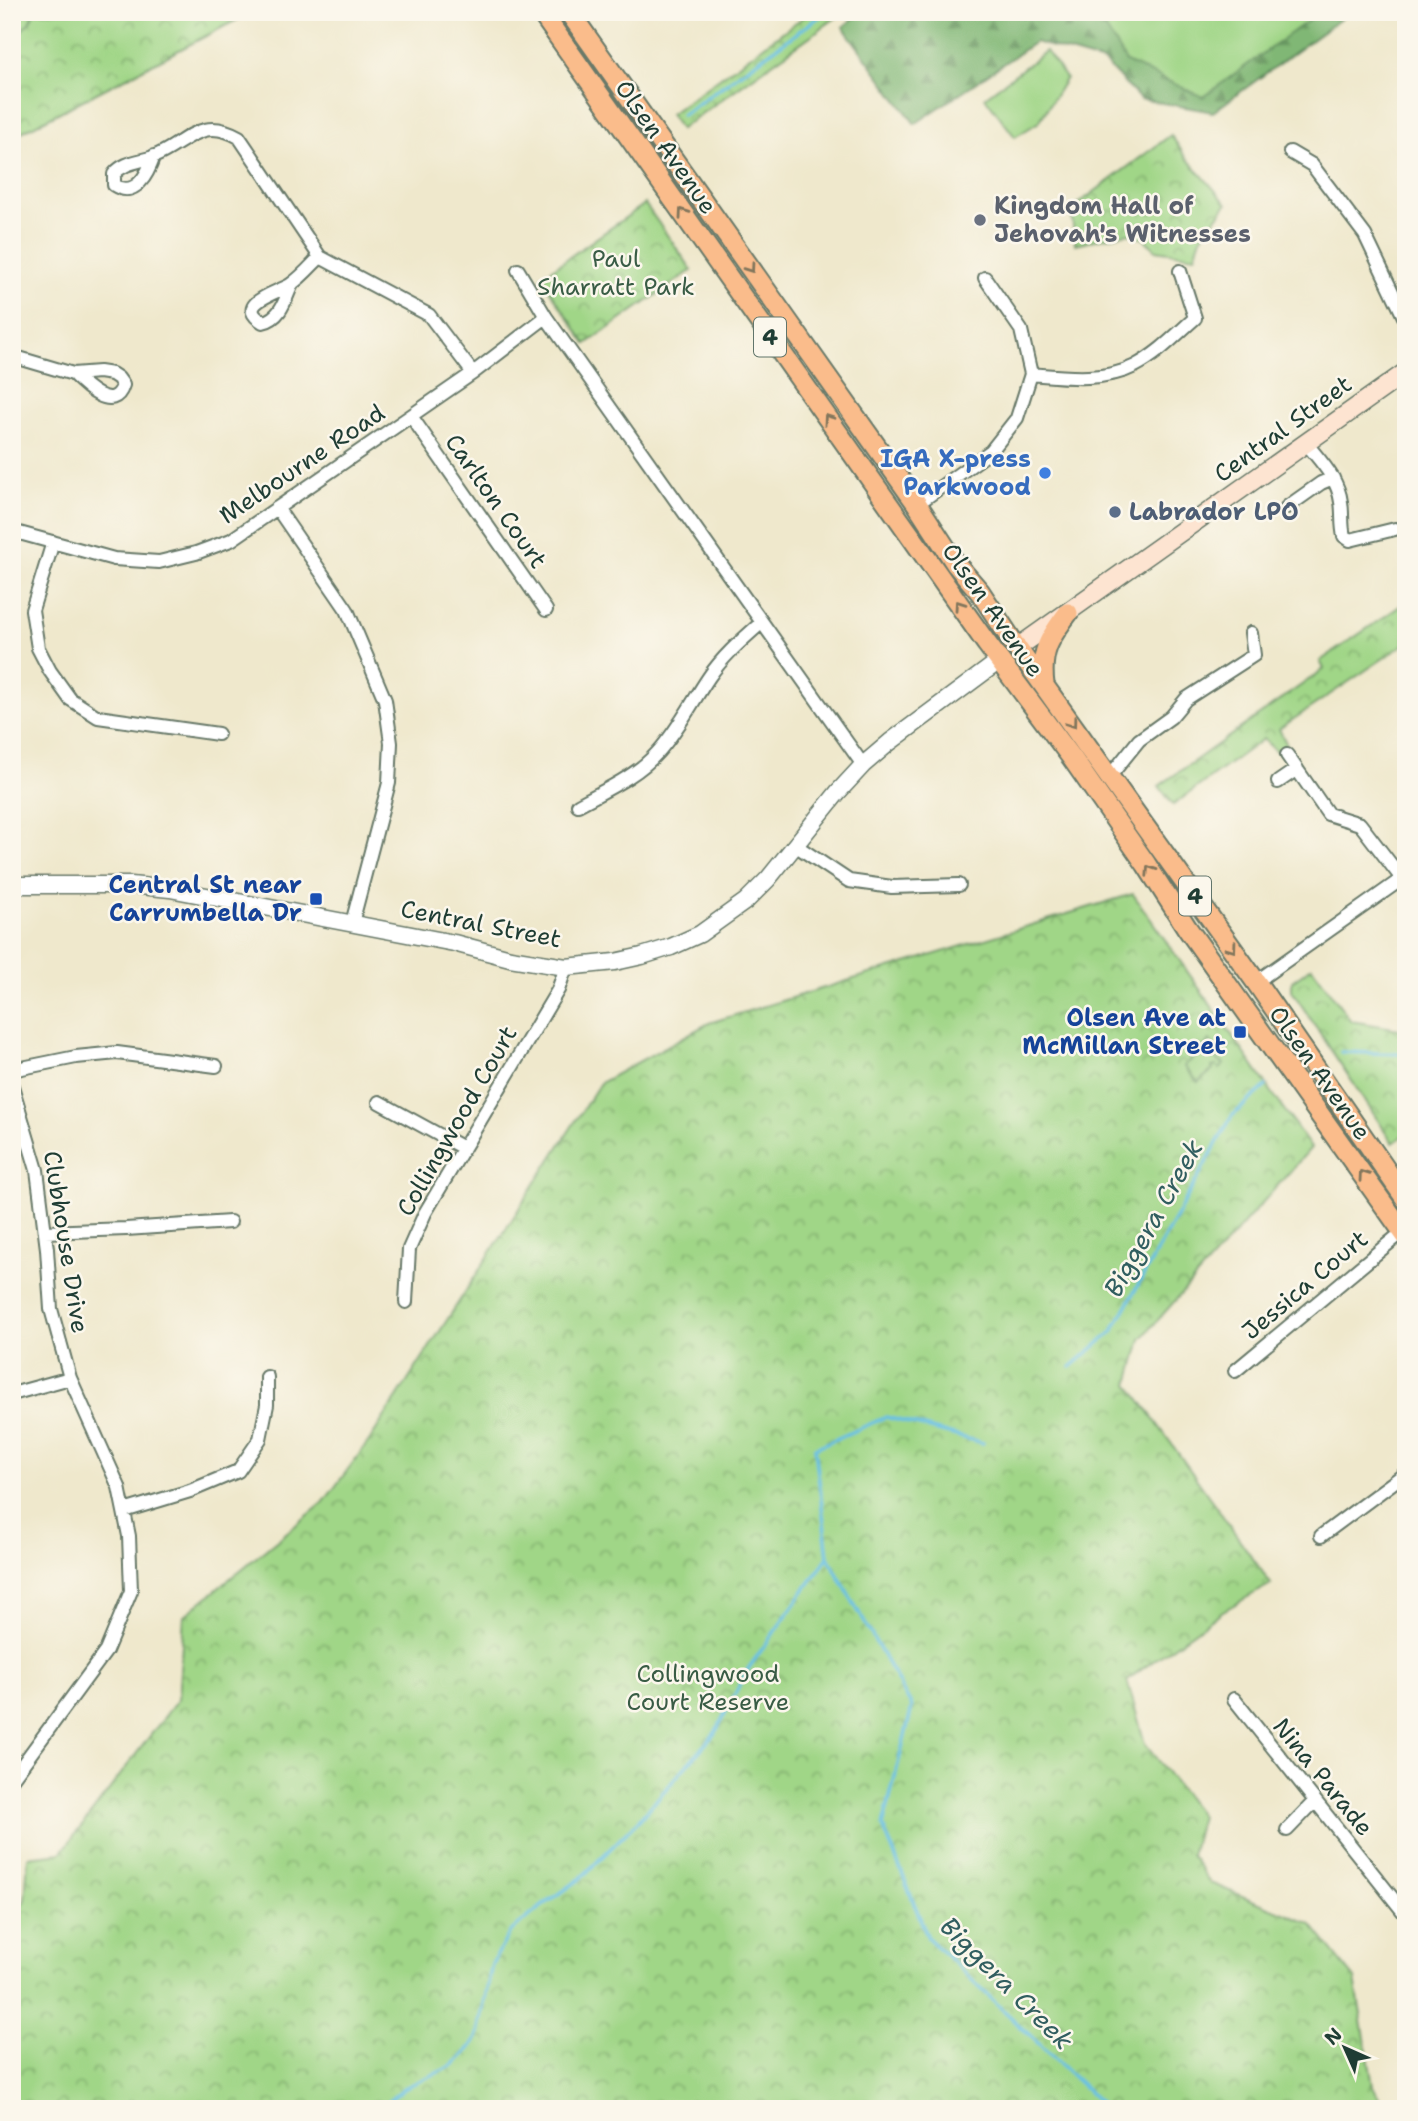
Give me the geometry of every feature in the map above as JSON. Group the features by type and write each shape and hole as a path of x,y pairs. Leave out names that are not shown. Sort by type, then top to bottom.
{"main road":[{"name":"Olsen Avenue","path":"541,12 999,661 1072,758 1187,928 1405,1232"},
{"name":"Olsen Avenue","path":"569,12 917,504 956,564 980,592 1017,648 1256,982 1406,1199"},
{"name":"Central Street","path":"1017,648 1406,372"},
{"path":"1044,684 1042,663 1046,648 1068,613"},
{"path":"999,661 1017,648"}],"street":[{"path":"154,156 195,132 217,129 239,137 320,257 429,315 473,373"},
{"path":"1290,152 1312,165 1365,235 1406,321"},
{"path":"292,284 320,257"},
{"path":"518,270 546,317 863,765"},
{"path":"1031,374 1066,377 1107,375 1133,367 1163,347 1195,318 1180,271"},
{"path":"917,504 991,451 1017,418 1031,374 1021,330 985,278"},
{"name":"Melbourne Road","path":"12,531 114,559 159,562 232,540 473,373 546,317"},
{"path":"12,356 73,374"},
{"name":"Carlton Court","path":"411,416 546,610"},
{"path":"1306,443 1333,478 1341,502 1344,536 1350,540 1395,529"},
{"path":"1287,506 1333,478"},
{"path":"277,508 347,610 385,700 391,743 390,783 352,923"},
{"path":"53,542 33,610 38,648 70,699 98,717 218,734"},
{"path":"578,805 613,786 656,755 722,660 761,623"},
{"path":"1110,776 1139,740 1171,717 1186,699 1254,654 1251,633"},
{"name":"Central Street","path":"12,885 131,885 170,889 566,967 642,956 671,947 700,933 746,901 768,879 863,765 999,661"},
{"path":"1256,982 1405,880 1360,824 1328,814 1287,755"},
{"path":"1279,782 1297,769"},
{"path":"795,845 849,881 892,887 959,885"},
{"name":"Collingwood Court","path":"406,1302 409,1250 425,1213 558,990 566,967"},
{"path":"12,1070 76,1057 117,1053 216,1066"},
{"name":"Clubhouse Drive","path":"12,1086 37,1170 51,1309 70,1378 119,1487 129,1536 131,1591 106,1651 12,1779"},
{"path":"379,1102 463,1148"},
{"path":"45,1232 230,1222"},
{"name":"Jessica Court","path":"1236,1371 1405,1232"},
{"path":"124,1511 190,1491 238,1471 260,1439 267,1405 267,1377"},
{"path":"12,1394 70,1378"},
{"path":"1321,1536 1406,1473"},
{"name":"Nina Parade","path":"1234,1699 1406,1915"},
{"path":"1287,1830 1315,1801"}],"green space":[{"path":"12,12 252,12 12,137"},
{"path":"12,12 35,12 29,23 12,40"},
{"path":"806,12 844,12 680,129 670,114 806,15"},
{"path":"861,12 1350,12 1213,112 1140,99 1104,62 1035,42 915,124 843,27"},
{"path":"1096,12 1320,12 1203,97 1126,62"},
{"path":"1046,51 1066,78 1039,122 1015,137 985,97"},
{"path":"1171,135 1185,156 1227,204 1201,238 1195,256 1156,250 1144,239 1128,233 1075,244 1071,209"},
{"name":"Paul Sharratt Park","path":"645,204 692,270 586,344 541,277"},
{"path":"1406,602 1406,643 1279,729 1288,747 1278,753 1263,739 1173,805 1159,786 1324,669 1320,661"},
{"name":"Collingwood Court Reserve","path":"1133,894 1311,1148 1141,1339 1129,1384 1271,1584 1223,1611 1127,1680 1145,1744 1201,1816 1191,1855 1210,1883 1311,1924 1355,1979 1373,2086 1385,2109 12,2109 12,1917 25,1900 28,1857 61,1853 178,1699 184,1616 323,1503 369,1441 600,1083 709,1023"},
{"path":"1312,967 1351,1021 1406,1030 1406,1134 1393,1143 1292,991 1292,981"},
{"path":"1209,1041 1218,1049 1215,1053 1219,1056 1217,1060 1224,1064 1220,1069 1212,1067 1213,1070 1198,1082 1184,1066"}],"waterway":[{"path":"682,115 826,12"},
{"name":"Biggera Creek","path":"1341,1052 1406,1054"},
{"name":"Biggera Creek","path":"1071,1367 1112,1332 1232,1116 1266,1086"},
{"name":"Biggera Creek","path":"983,1443 886,1417 815,1448 828,1557 912,1707 883,1826 928,1938 1107,2109"},
{"path":"379,2109 404,2088 452,2066 466,2053 477,2038 492,1964 510,1932 580,1879 638,1821 715,1733 748,1669 828,1557"}],"place":[{"name":"Kingdom Hall of Jehovah's Witnesses","path":"980,220"},
{"name":"IGA X-press Parkwood","path":"1045,473"},
{"name":"Labrador LPO","path":"1115,512"},
{"name":"Central St near Carrumbella Dr","path":"316,899"},
{"name":"Olsen Ave at McMillan Street","path":"1240,1032"}]}
